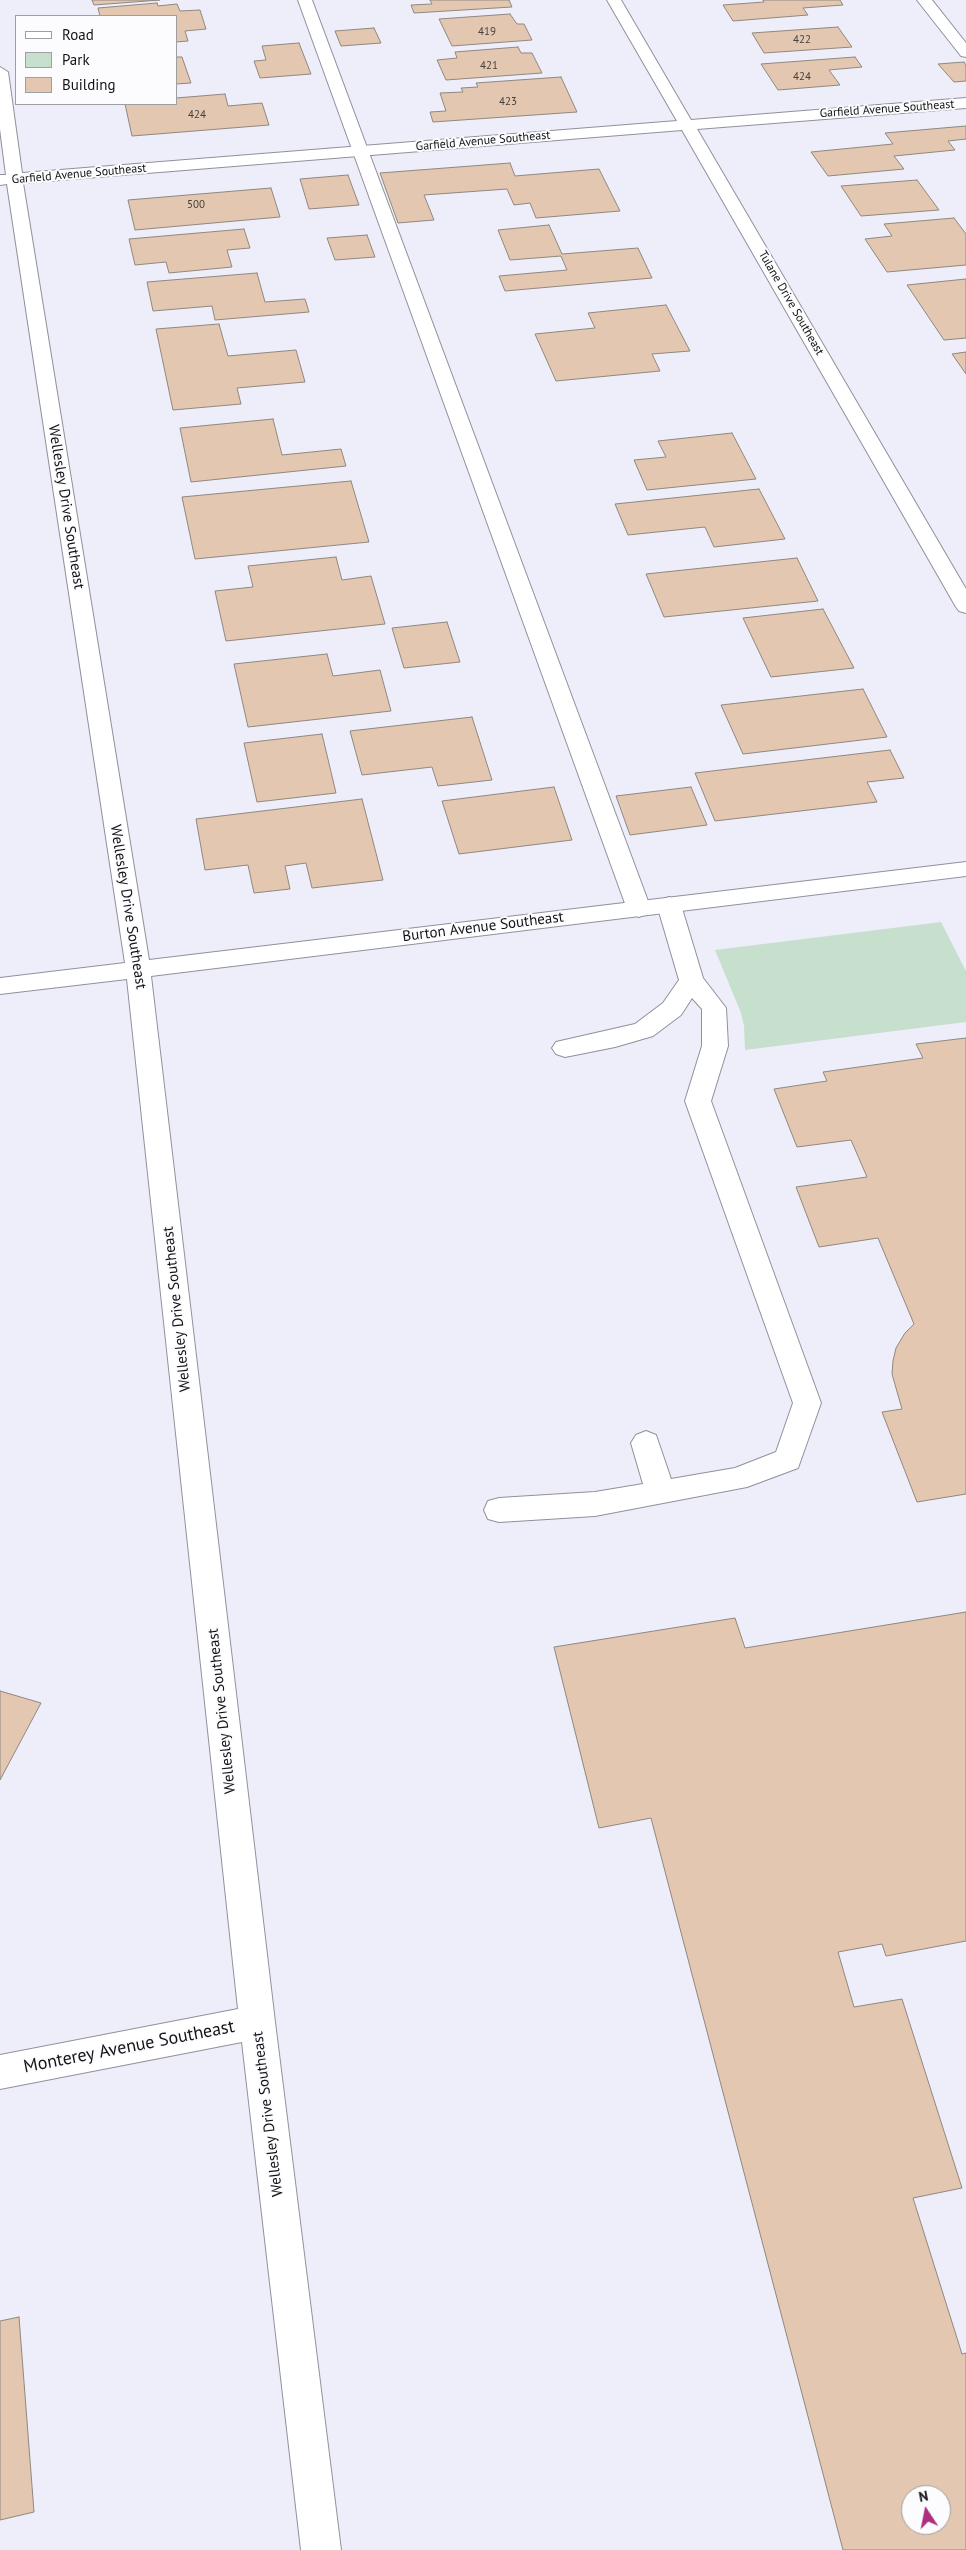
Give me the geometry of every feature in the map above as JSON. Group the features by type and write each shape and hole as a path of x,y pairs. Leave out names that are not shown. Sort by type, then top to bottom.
{"street":[{"path":"305,0 639,908"},
{"name":"Tulane Drive Southeast","path":"614,0 966,607"},
{"path":"924,0 966,53"},
{"name":"Wellesley Drive Southeast","path":"0,72 7,180 138,969 257,2022 321,2550"},
{"name":"Garfield Avenue Southeast","path":"7,180 966,103"},
{"name":"Burton Avenue Southeast","path":"0,986 966,869"},
{"path":"499,1510 595,1504 737,1479 788,1460 807,1403 698,1101 715,1046 714,1008 691,980 669,905"},
{"path":"565,1048 615,1039 644,1030 672,1009 691,980"},
{"path":"646,1443 660,1492"},
{"name":"Monterey Avenue Southeast","path":"0,2072 257,2022"}],"green space":[{"path":"941,922 966,971 966,1022 745,1050 744,1026 741,1013 715,950"}],"building":[{"path":"92,0 160,0 94,5"},
{"path":"430,0 509,0 512,7 414,13 411,5 432,4"},
{"path":"763,0 840,0 843,5 803,8 808,15 733,21 723,5 764,2"},
{"path":"157,3 158,6 177,4 180,11 200,10 206,29 185,31 188,41 178,42 178,15 100,15 98,8"},
{"path":"510,14 517,24 524,24 532,40 452,46 439,19"},
{"path":"838,27 852,47 764,53 752,33"},
{"path":"374,28 381,43 341,46 335,31"},
{"path":"299,43 311,74 260,78 254,61 266,60 262,46"},
{"path":"518,47 521,53 532,53 542,73 446,80 437,60 457,58 455,52"},
{"path":"178,57 182,57 191,83 178,84"},
{"path":"855,57 862,67 829,70 840,85 778,90 761,64"},
{"path":"964,62 966,65 966,81 954,82 938,64"},
{"path":"561,77 577,112 433,122 430,112 446,111 440,93 463,92 461,88 478,87 476,83"},
{"path":"225,94 228,106 262,103 269,125 132,136 125,105 178,105 178,98"},
{"path":"966,126 966,139 948,141 955,150 894,156 904,169 828,176 811,152 893,144 885,133"},
{"path":"510,163 515,176 599,169 620,211 536,218 530,203 514,205 507,189 424,195 434,220 398,223 380,173"},
{"path":"348,175 359,205 309,209 300,179"},
{"path":"917,180 939,210 861,216 841,186"},
{"path":"271,188 280,217 135,230 128,200"},
{"path":"954,218 966,234 966,265 887,272 865,239 892,236 884,224"},
{"path":"549,225 562,254 638,248 652,278 505,291 499,276 567,270 561,256 510,260 498,230"},
{"path":"244,229 250,248 227,250 232,267 169,273 166,262 135,265 129,239"},
{"path":"367,235 375,257 335,260 327,238"},
{"path":"257,273 265,302 305,299 309,312 215,320 212,306 153,311 147,282"},
{"path":"966,279 966,338 944,340 907,285"},
{"path":"666,305 690,351 652,354 660,371 556,381 535,334 595,328 588,313"},
{"path":"219,324 228,356 296,350 305,382 237,388 241,404 173,410 156,329"},
{"path":"966,352 966,374 952,354"},
{"path":"273,419 282,455 341,449 346,466 191,482 180,428"},
{"path":"732,433 756,479 647,490 634,460 666,457 658,441"},
{"path":"351,481 369,542 195,559 182,497"},
{"path":"759,489 785,539 714,547 705,527 628,535 615,504"},
{"path":"336,557 342,580 371,576 385,624 226,641 215,591 253,587 248,566"},
{"path":"797,558 818,601 664,617 646,574"},
{"path":"823,609 854,668 771,677 743,618"},
{"path":"447,622 460,662 404,668 392,628"},
{"path":"327,654 333,676 380,670 391,711 248,727 234,664"},
{"path":"863,689 887,737 743,754 721,705"},
{"path":"472,717 492,780 438,786 432,767 362,775 350,731"},
{"path":"322,734 336,793 257,802 244,743"},
{"path":"890,750 904,778 867,782 877,802 715,821 695,773"},
{"path":"554,787 572,840 459,854 442,801"},
{"path":"691,787 707,825 630,835 616,796"},
{"path":"362,799 383,880 312,888 306,863 285,866 290,889 254,893 248,865 205,870 196,819"},
{"path":"966,1038 966,1494 917,1502 882,1412 902,1409 892,1374 893,1361 896,1348 905,1333 914,1324 878,1238 819,1247 796,1187 867,1177 851,1140 797,1147 774,1089 827,1081 823,1072 923,1058 916,1044"},
{"path":"966,1612 966,1941 886,1956 882,1944 838,1952 854,2007 902,1999 962,2188 913,2198 962,2354 966,2353 966,2550 843,2550 651,1818 599,1828 554,1647 735,1618 745,1648"},
{"path":"0,1691 41,1703 0,1780"},
{"path":"19,2317 34,2512 0,2520 0,2321"}]}
